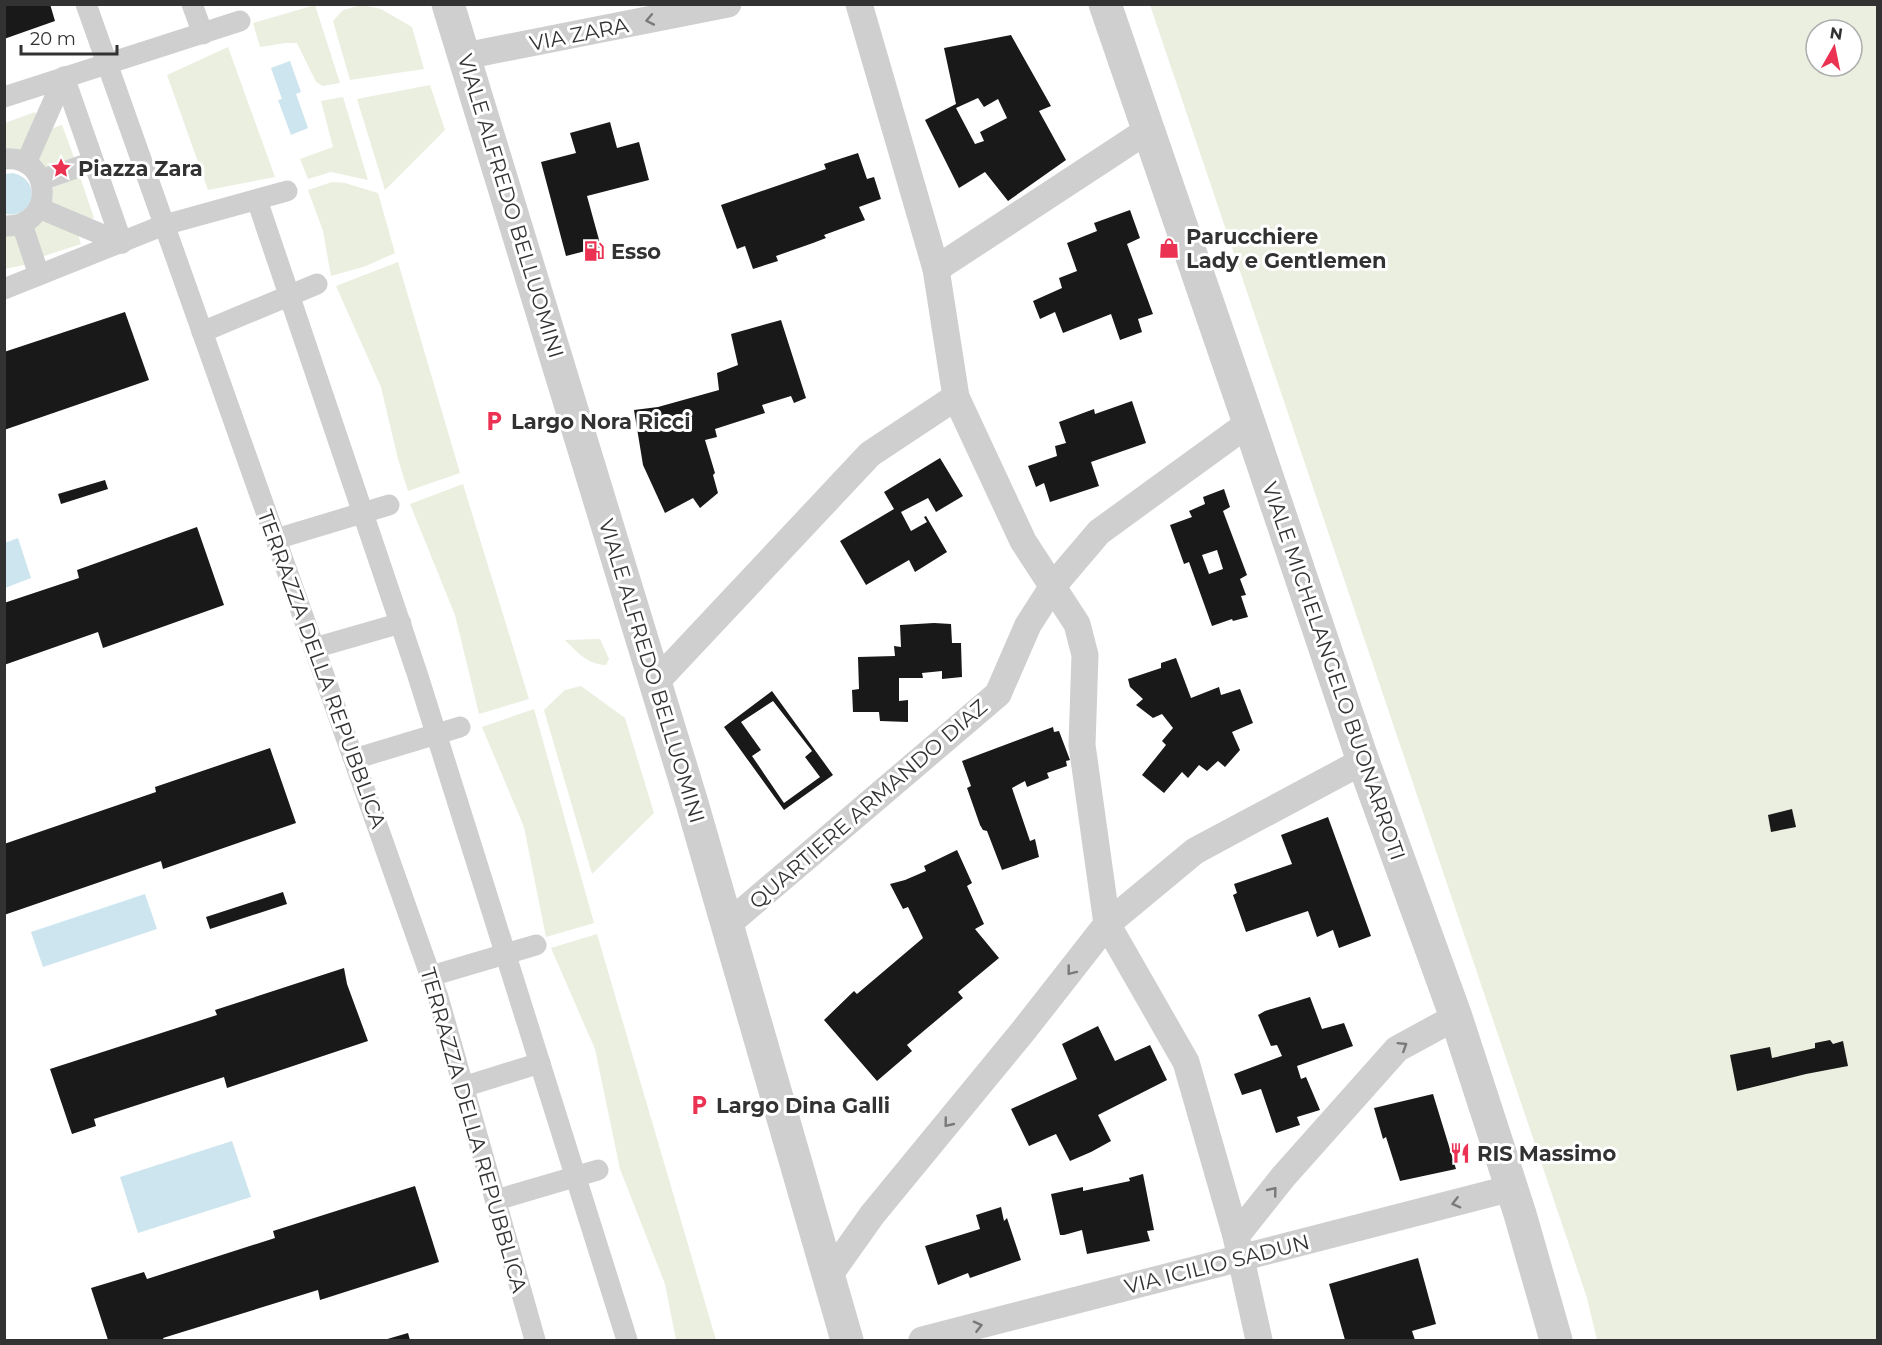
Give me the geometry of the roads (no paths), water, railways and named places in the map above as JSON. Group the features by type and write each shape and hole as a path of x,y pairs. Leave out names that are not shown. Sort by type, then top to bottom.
{"street":[{"name":"TERRAZZA DELLA REPUBBLICA","path":"86,4 431,976 535,1341"},
{"path":"192,4 203,34"},
{"name":"VIALE ALFREDO BELLUOMINI","path":"448,4 728,924 847,1341"},
{"name":"VIA ZARA","path":"465,56 728,4"},
{"path":"859,4 936,269 956,397 1023,541 1077,624 1085,655 1082,746 1107,924 1186,1062 1238,1247 1259,1341"},
{"name":"VIALE MICHELANGELO BUONARROTI","path":"1105,4 1250,423 1363,761 1456,1017 1512,1188 1556,1341"},
{"path":"4,97 240,21"},
{"path":"64,77 122,243"},
{"path":"26,163 64,77"},
{"path":"936,269 1148,130"},
{"path":"4,159 26,163 35,170 41,180 43,190 35,215 13,225 39,275"},
{"path":"41,180 93,162"},
{"path":"4,289 164,225 287,191"},
{"path":"257,200 401,623 627,1341"},
{"path":"39,208 122,243"},
{"path":"202,332 317,284"},
{"path":"655,683 870,454 956,397"},
{"name":"QUARTIERE ARMANDO DIAZ","path":"728,924 998,694 1028,625 1053,586 1099,532 1250,423"},
{"path":"276,539 389,505"},
{"path":"314,648 401,623"},
{"path":"354,759 460,727"},
{"path":"828,1277 872,1215 1024,1030 1107,924 1195,851 1363,761"},
{"path":"431,976 536,945"},
{"path":"1238,1247 1283,1177 1397,1048 1456,1017"},
{"path":"463,1087 540,1063"},
{"path":"496,1200 598,1170"},
{"name":"VIA ICILIO SADUN","path":"922,1341 1238,1247 1512,1188"}],"water":[{"path":"290,61 301,92 296,94 308,128 291,135 278,100 282,99 271,68"},
{"path":"13,173 29,183 32,198 23,211 5,214 5,174"},
{"path":"18,538 31,578 5,588 5,543"},
{"path":"145,894 157,929 43,967 31,932"},
{"path":"232,1141 251,1197 138,1233 120,1177"}],"place":[{"name":"Piazza Zara","path":"61,168"},
{"name":"Parucchiere Lady e Gentlemen","path":"1169,248"},
{"name":"Esso","path":"594,251"},
{"name":"Largo Nora Ricci","path":"494,421"},
{"name":"Largo Dina Galli","path":"699,1105"},
{"name":"RIS Massimo","path":"1460,1153"}]}
